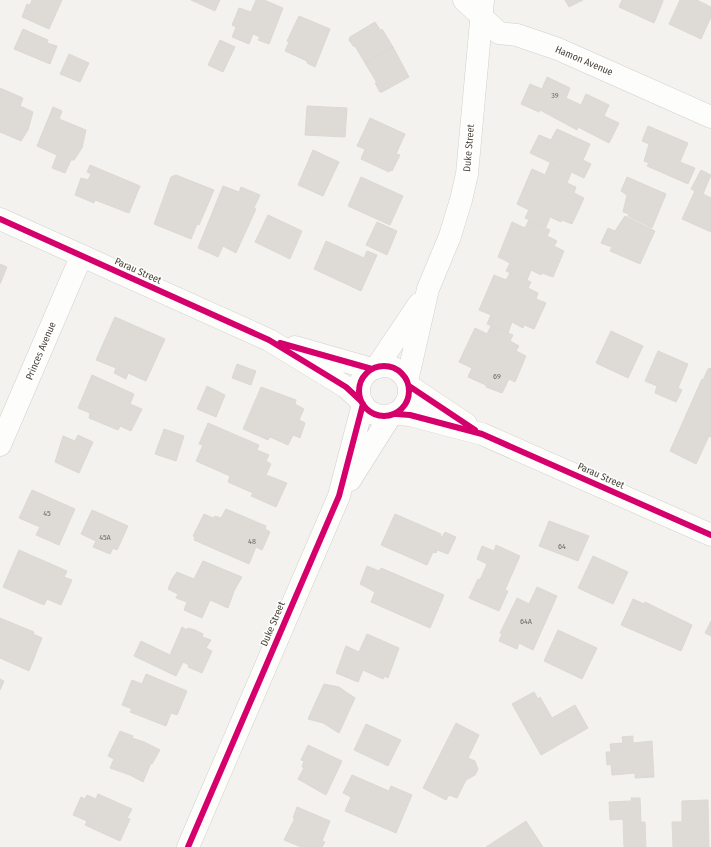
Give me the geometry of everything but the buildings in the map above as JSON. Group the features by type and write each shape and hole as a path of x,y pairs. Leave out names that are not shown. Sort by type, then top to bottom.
{"street":[{"name":"Hamon Avenue","path":"464,0 483,8 499,33 516,35 558,49 711,117"},
{"name":"Duke Street","path":"408,384 428,289 450,236 467,174 483,8"},
{"name":"Parau Street","path":"0,219 81,257 269,340 346,387 362,402"},
{"name":"Princes Avenue","path":"0,445 81,257"},
{"name":"Duke Street","path":"374,369 428,289"},
{"name":"Parau Street","path":"269,340 374,369"},
{"path":"385,366 394,368 402,374 408,384 407,402 394,415 383,417 375,415 362,402 359,392 361,383 365,375 374,369 385,366"},
{"name":"Parau Street","path":"408,384 482,434"},
{"name":"Duke Street","path":"188,847 339,496 362,402"},
{"name":"Duke Street","path":"339,496 394,415"},
{"name":"Parau Street","path":"394,415 410,415 482,434 711,535"}],"cycle path":[{"path":"0,219 269,340 346,387 361,401"},
{"path":"280,343 372,369"},
{"path":"384,366 393,368 402,373 407,382 409,391 407,400 402,409 393,414 384,416 375,414 366,409 361,400 359,391 361,382 366,373 375,368 384,366"},
{"path":"409,386 475,430"},
{"path":"188,847 339,496 363,404"},
{"path":"396,414 410,415 482,434 711,535"}]}
